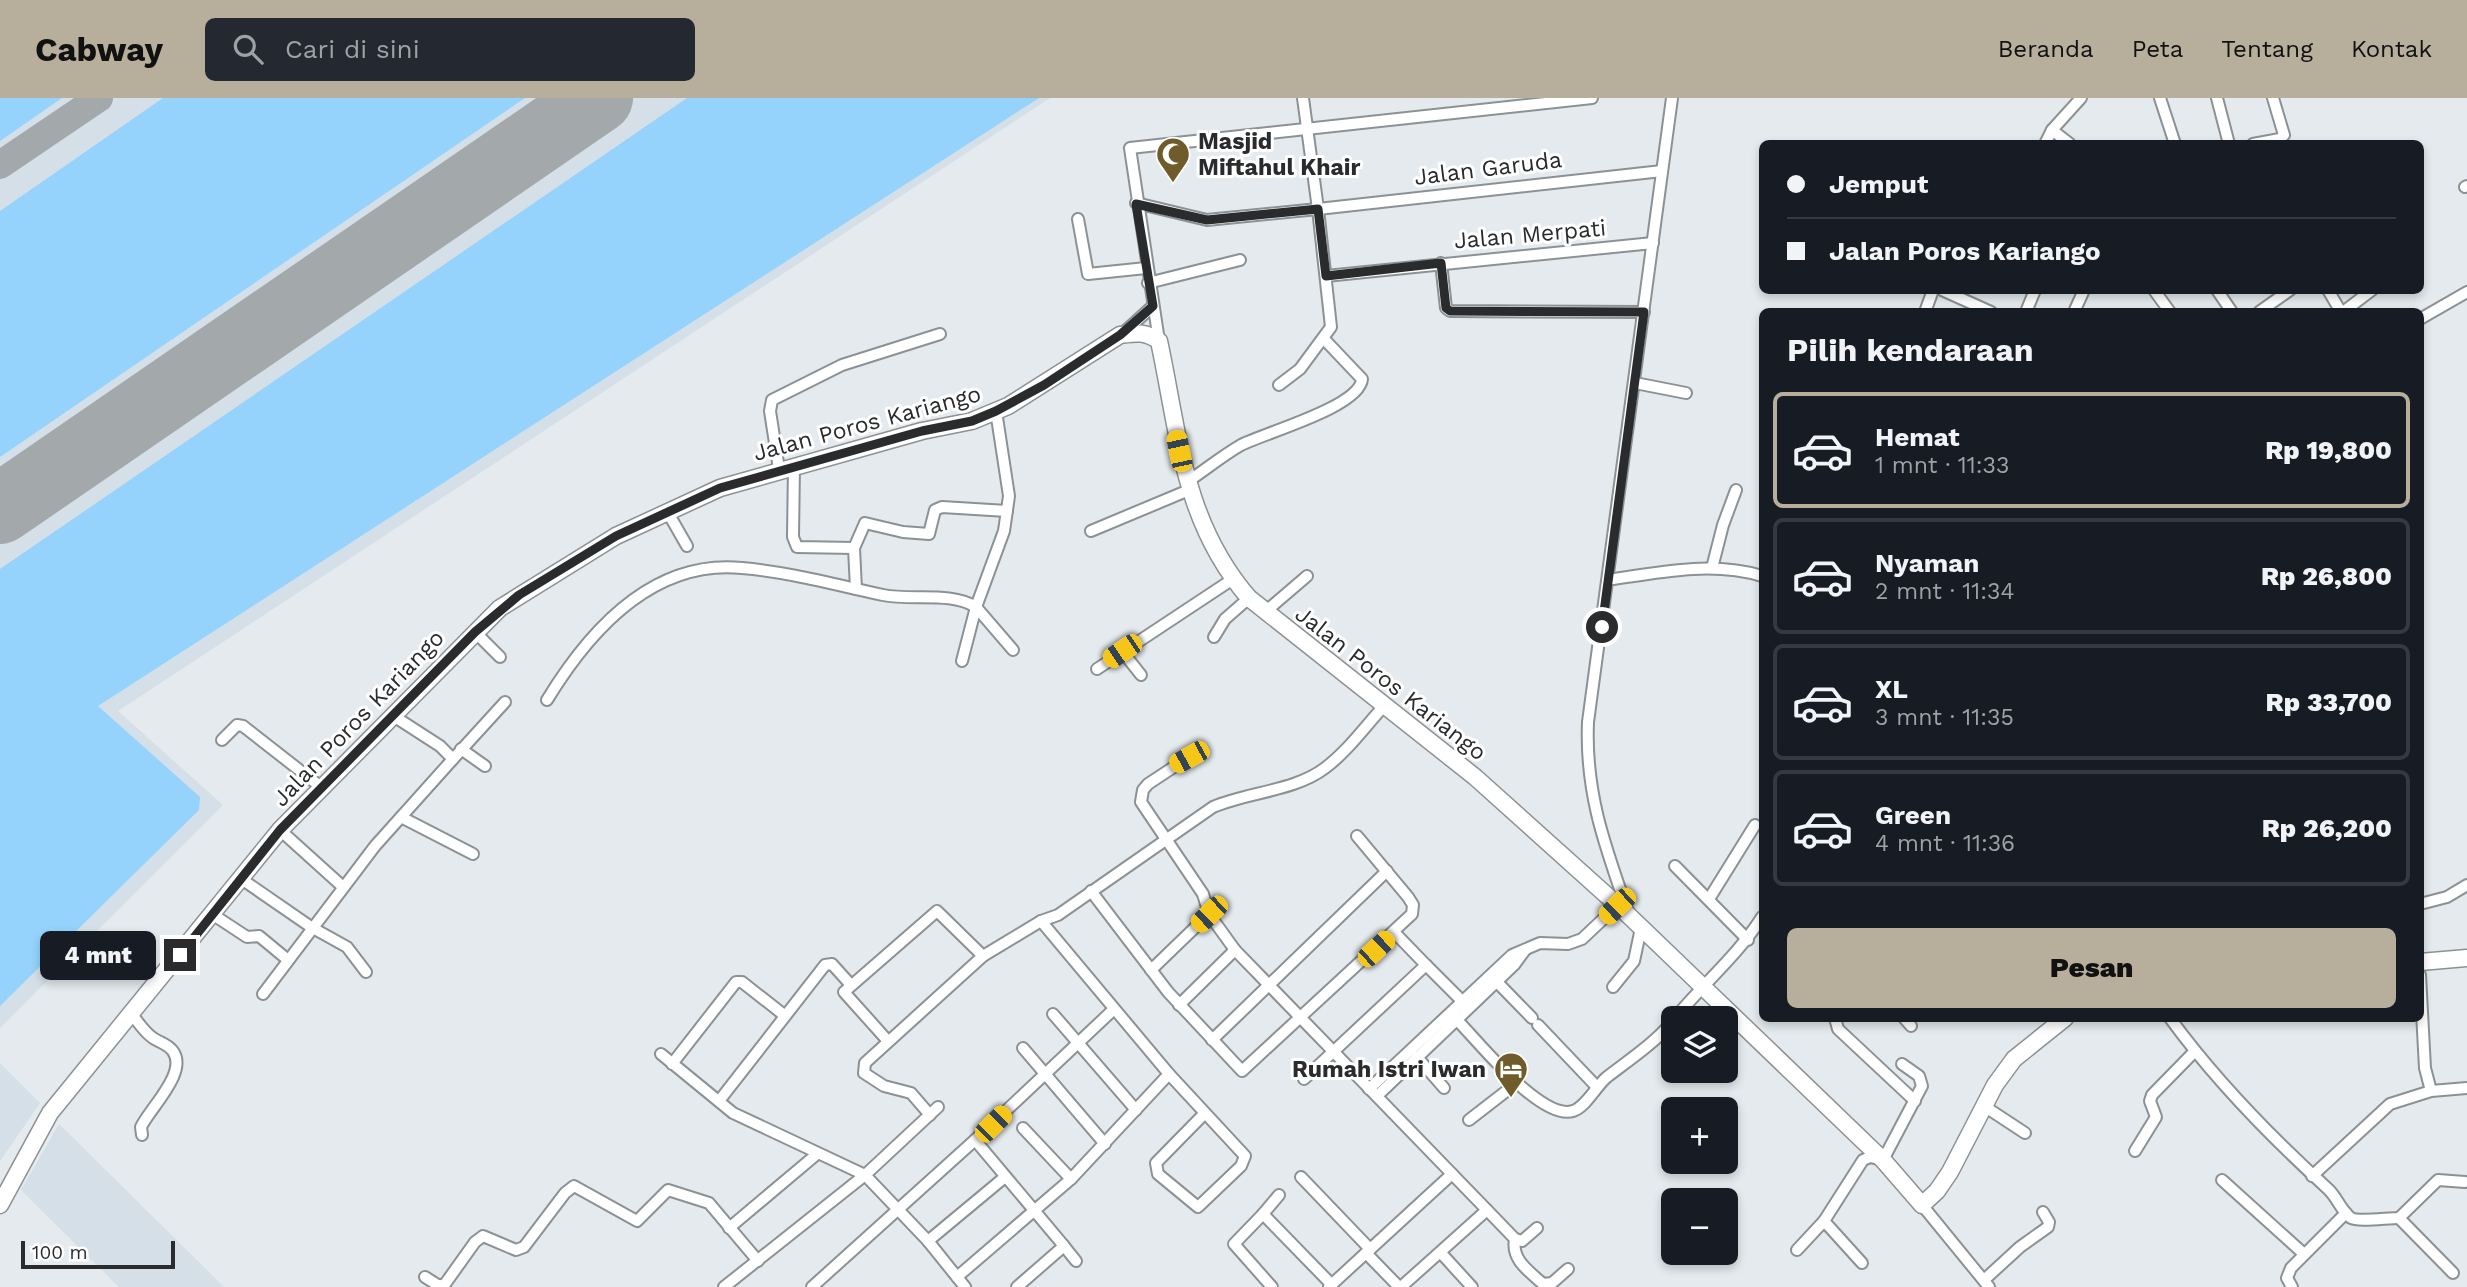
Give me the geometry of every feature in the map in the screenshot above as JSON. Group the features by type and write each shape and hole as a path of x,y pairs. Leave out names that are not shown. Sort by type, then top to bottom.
{"main road":[{"path":"1120,335 1144,333 1159,341"},
{"name":"Jalan Poros Kariango","path":"0,1205 50,1113 280,830 475,632 519,595 616,536 720,488 787,468 972,421 996,411 1044,385 1120,335"},
{"name":"Jalan Poros Kariango","path":"1159,341 1188,486 1233,579 1249,598 1475,776 1702,986 1883,1160 1922,1205"},
{"path":"2424,962 2467,958"},
{"path":"1922,1205 1937,1191 1950,1172 1984,1106 2014,1059 2057,1022"}],"street":[{"path":"1279,384 1293,377 1324,339 1331,325 1303,98"},
{"path":"1159,341 1136,204 1130,148 1308,131 1551,100 1592,98"},
{"path":"1613,986 1634,961 1635,923 1598,826 1589,785 1588,722 1672,98"},
{"path":"2047,140 2052,130 2081,98"},
{"path":"2160,98 2174,140"},
{"path":"2217,98 2228,140"},
{"path":"2273,98 2284,135 2275,140"},
{"path":"2052,130 2065,140"},
{"name":"Jalan Garuda","path":"1136,204 1207,220 1662,171"},
{"path":"1078,219 1088,274 1146,268"},
{"name":"Jalan Merpati","path":"1326,276 1653,243"},
{"path":"1148,283 1240,260"},
{"path":"1441,263 1446,308 1450,311 1644,312"},
{"path":"2424,317 2467,292"},
{"path":"1949,294 1973,308"},
{"path":"2347,308 2367,294"},
{"path":"2263,308 2275,295"},
{"path":"1120,335 1153,306"},
{"path":"854,548 797,547 793,537 787,468 770,411 772,400 842,365 940,334"},
{"path":"1091,531 1188,486 1242,445 1328,411 1360,386 1362,379 1324,339"},
{"path":"1635,383 1686,393"},
{"path":"962,661 976,607 1004,531 1007,511 1009,484 996,411"},
{"path":"1712,568 1723,525 1736,490"},
{"path":"856,589 854,548 864,523 929,534 935,510 942,507 1007,511"},
{"path":"667,511 687,546"},
{"path":"547,700 573,656 618,610 654,586 678,575 704,569 739,567 902,599 956,599 976,607 1013,650"},
{"path":"1608,580 1712,568 1738,569 1759,575"},
{"path":"1265,612 1307,576"},
{"path":"1097,668 1233,579"},
{"path":"1214,637 1225,619 1249,598"},
{"path":"475,632 500,657"},
{"path":"1122,651 1141,675"},
{"path":"263,994 342,886 505,702"},
{"path":"724,1287 866,1175 934,1111 911,1093 884,1086 864,1073 865,1063 887,1040 983,956 1041,920 1058,915 1163,839 1213,807 1238,796 1295,783 1324,769 1385,705"},
{"path":"392,715 440,746 453,759"},
{"path":"222,740 237,725 243,726 321,787"},
{"path":"461,749 485,766"},
{"path":"1189,757 1161,773 1148,784 1140,796 1163,839 1203,894 1209,914 1235,950 1515,1239 1522,1241 1537,1228"},
{"path":"401,817 473,854"},
{"path":"1709,899 1755,825"},
{"path":"280,830 342,886"},
{"path":"1091,891 1180,1005 1242,1071 1412,914 1413,905 1357,836"},
{"path":"1675,866 1748,940"},
{"path":"1212,1040 1387,871"},
{"path":"240,878 311,927 347,947 366,972"},
{"path":"2424,903 2447,897 2467,885"},
{"path":"1373,1093 1462,1002 1513,955 1540,943 1568,944 1583,939 1617,906"},
{"path":"887,1040 845,995 850,984 937,911 983,956"},
{"path":"212,914 247,937 259,936 288,960"},
{"path":"1151,970 1209,914"},
{"path":"1041,920 1113,1010 1245,1158 1203,1206 1198,1207 1158,1174 1156,1163 1205,1114"},
{"path":"1686,1006 1748,940 1759,921"},
{"path":"1394,932 1462,1002"},
{"path":"1180,1005 1235,950"},
{"path":"1373,1093 1457,1020 1497,982 1525,950"},
{"path":"719,1101 784,1015 828,963 850,984"},
{"path":"1304,1079 1426,965"},
{"path":"673,1064 736,982 742,982 784,1015"},
{"path":"1497,982 1596,1086"},
{"path":"812,1287 975,1140 1113,1010"},
{"path":"131,1013 148,1034 173,1051 176,1058 169,1084 141,1127 142,1135"},
{"path":"1053,1014 1136,1110"},
{"path":"1457,1020 1539,1102 1562,1112 1580,1107 1596,1086 1661,1031"},
{"path":"1836,1022 1838,1029 1915,1101"},
{"path":"2173,1022 2194,1051 2288,1154 2330,1191 2346,1213 2358,1221 2373,1217 2399,1218 2453,1273"},
{"path":"2423,1022 2425,1068 2431,1090"},
{"path":"1023,1048 1105,1144"},
{"path":"2134,1151 2156,1118 2150,1101 2152,1095 2194,1051"},
{"path":"662,1054 733,1113 866,1175 928,1241 965,1287"},
{"path":"1417,1057 1444,1088"},
{"path":"1797,1250 1824,1221 1863,1160 1870,1157 1883,1160 1915,1101 1922,1081 1902,1064"},
{"path":"957,1277 1071,1179 1169,1074"},
{"path":"1469,1120 1518,1082"},
{"path":"2312,1176 2384,1108 2397,1100 2431,1090 2467,1088"},
{"path":"1984,1106 2025,1133"},
{"path":"1023,1128 1071,1179"},
{"path":"975,1140 1076,1261"},
{"path":"729,1227 817,1154"},
{"path":"1263,1214 1330,1286 1452,1174"},
{"path":"928,1241 1005,1177"},
{"path":"1301,1177 1400,1287 1487,1210"},
{"path":"2222,1180 2304,1254"},
{"path":"2399,1218 2438,1180 2465,1182"},
{"path":"425,1277 439,1286 445,1284 475,1242 483,1236 516,1250 524,1247 572,1186 637,1221 665,1191 673,1190 709,1203 758,1261"},
{"path":"1272,1287 1234,1244 1279,1195"},
{"path":"1922,1205 1987,1283 2020,1247 2048,1227 2049,1222 2043,1212"},
{"path":"2292,1287 2288,1273 2346,1213"},
{"path":"1824,1221 1862,1263"},
{"path":"1515,1239 1515,1256 1543,1284 1552,1283 1568,1269"},
{"path":"1017,1287 1064,1246"},
{"path":"1441,1253 1472,1287"}],"shaded area":[{"path":"0,98 1050,98 118,711 223,805 0,1028"},
{"path":"0,98 62,98 0,141"},
{"path":"163,98 525,98 0,457 0,211"},
{"path":"687,98 1039,98 98,706 200,797 199,810 0,1006 0,569"},
{"path":"0,1063 40,1103 0,1161"},
{"path":"59,1124 224,1287 119,1287 21,1190"}],"taxiway":[{"path":"0,165 99,98"}],"runway":[{"path":"0,509 598,98"}],"place":[{"name":"Masjid Miftahul Khair","path":"1173,184"},
{"name":"Rumah Istri Iwan","path":"1511,1099"}],"route":[{"path":"180,955 280,830 475,632 500,608 519,595 616,536 720,488 779,469 922,431 972,421 1008,406 1120,335 1153,306 1136,204 1207,220 1318,209 1326,276 1441,263 1446,308 1450,311 1644,312 1602,627"}]}
